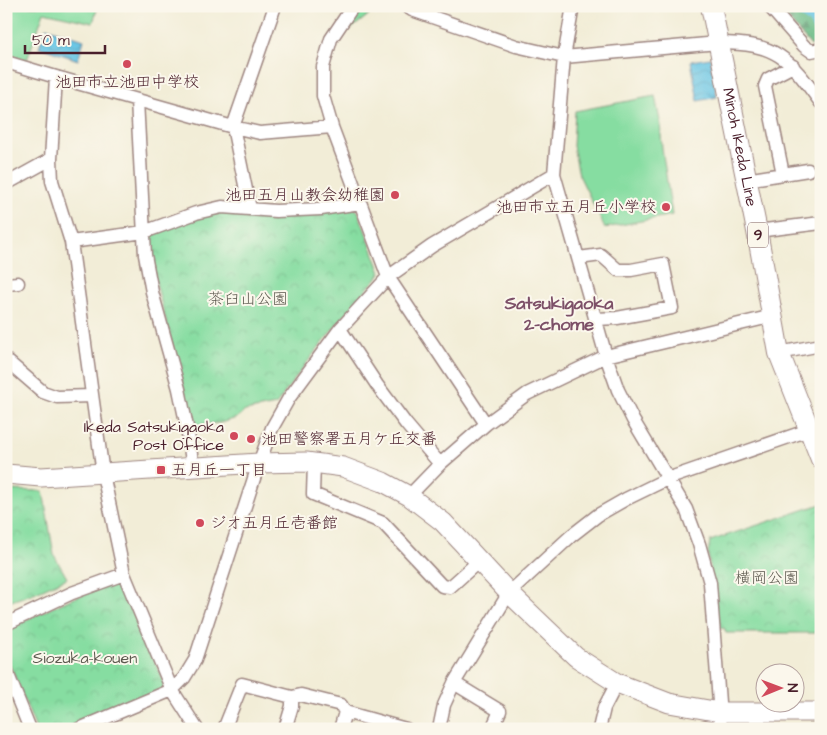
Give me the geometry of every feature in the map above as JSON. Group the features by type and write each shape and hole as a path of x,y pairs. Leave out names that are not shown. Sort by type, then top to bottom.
{"main road":[{"name":"Minoh Ikeda Line","path":"711,6 757,231 779,352 821,459"}],"street":[{"path":"250,209 233,127 275,6"},
{"path":"353,6 331,39 323,68 323,96 332,127 388,277 486,424"},
{"path":"406,6 412,10 516,46 564,57 718,43 743,43 763,47 793,61 821,103"},
{"path":"573,6 564,57 554,174 606,356 618,390 633,420 686,509 699,544 710,582 720,721"},
{"path":"769,6 804,46 811,51 820,49"},
{"path":"782,174 765,86 768,79 793,61 804,46"},
{"path":"6,62 260,133 332,127"},
{"path":"56,77 51,159 52,181 71,242 103,474 124,574 172,690 197,729"},
{"path":"137,100 145,255 152,292 179,389 187,427 192,468"},
{"path":"6,184 51,159"},
{"path":"746,180 808,170"},
{"path":"78,729 172,690 184,678 195,660 258,463 272,428 289,398 340,329 388,277 432,246 554,174"},
{"path":"71,242 144,232 196,213 222,207 276,211 321,209 360,203"},
{"path":"757,231 821,224"},
{"path":"578,258 601,256 618,270 631,270 663,264 672,308 617,318 596,319"},
{"path":"409,496 440,464 486,424 527,394 606,356 773,316"},
{"path":"340,329 377,386 440,464"},
{"path":"779,352 821,345"},
{"path":"6,360 43,392 57,397 92,396"},
{"path":"438,729 444,705 454,683 509,594 571,536 598,515 667,479 809,430"},
{"path":"6,474 41,477 258,463 314,463 343,467 383,482 409,496 443,522 509,594 576,657 617,683 720,721 821,712"},
{"path":"314,463 312,494 383,524 442,586 450,587 479,561"},
{"path":"6,624 72,593 124,574"},
{"path":"6,670 30,729"},
{"path":"454,683 500,710 492,729"},
{"path":"600,729 604,708 617,683"},
{"path":"224,729 242,684 292,697 301,695 341,705 345,712 397,728"},
{"path":"285,729 292,706 292,697"},
{"path":"340,729 345,712"}],"green space":[{"path":"6,6 98,6 93,23 44,12 27,60 6,53"},
{"path":"361,6 364,6 371,13 351,29 346,24"},
{"path":"777,6 821,6 821,42 811,46"},
{"path":"655,96 672,215 605,228 579,175 573,146 575,111"},
{"name":"茶臼山公園","path":"354,208 358,211 381,273 353,305 276,405 245,411 237,418 220,423 193,425 154,275 150,238 155,234 196,217 223,212"},
{"path":"7,490 43,491 54,555 67,578 6,603"},
{"name":"横岡公園","path":"821,504 821,633 726,633 724,628 717,629 708,553 710,541"},
{"name":"Siozuka-kouen","path":"120,582 164,682 163,689 68,729 36,729 6,655 6,629 71,599"}],"water":[{"path":"46,27 84,40 78,60 39,47"},
{"path":"710,58 717,97 698,101 691,61"}],"waterway":[{"path":"799,6 815,16 821,26"}],"place":[{"name":"池田市立池田中学校","path":"127,64"},
{"name":"池田五月山教会幼稚園","path":"395,195"},
{"name":"池田市立五月丘小学校","path":"666,207"},
{"name":"Ikeda Satsukigaoka Post Office","path":"234,436"},
{"name":"池田警察署五月ケ丘交番","path":"251,439"},
{"name":"五月丘一丁目","path":"161,470"},
{"name":"ジオ五月丘壱番館","path":"200,523"}],"district":[{"name":"Satsukigaoka 2-chome","path":"559,313"}]}
